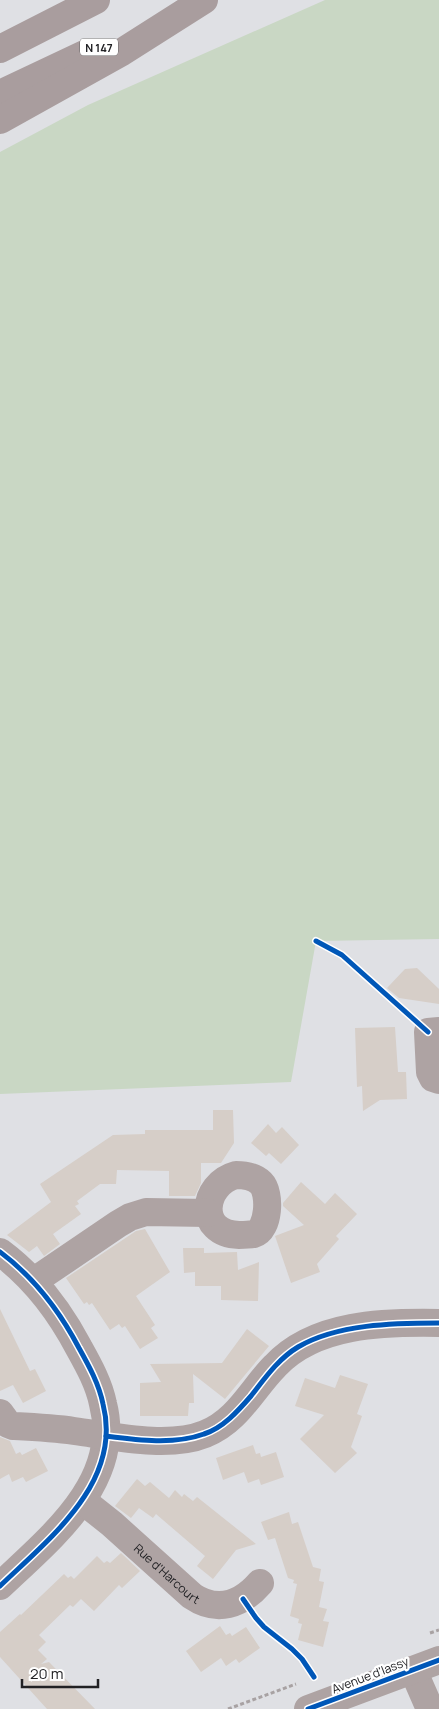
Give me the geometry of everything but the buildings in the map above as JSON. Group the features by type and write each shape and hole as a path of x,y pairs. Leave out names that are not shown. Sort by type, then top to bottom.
{"highway":[{"path":"0,29 70,0"},
{"path":"0,49 96,0"},
{"name":"N 147","path":"0,94 198,0"},
{"path":"0,120 122,52 204,0"}],"street":[{"path":"439,1031 428,1032 430,1072 433,1078 439,1080"},
{"path":"34,1281 118,1224 138,1214 146,1212 208,1213"},
{"path":"0,1252 34,1281 64,1320 98,1386 104,1406 106,1436 98,1468 83,1501 64,1525 0,1586"},
{"path":"0,1413 8,1424 13,1426 106,1436 177,1440 205,1434 231,1418 275,1366 290,1352 305,1343 327,1335 358,1328 389,1324 439,1324"},
{"name":"Rue d'Harcourt","path":"83,1501 203,1604 216,1606 231,1604 252,1593 260,1583"},
{"name":"Avenue d'Iassy","path":"308,1709 439,1660"},
{"path":"413,1670 430,1709"}],"green space":[{"path":"325,0 439,0 439,939 316,941 291,1082 0,1094 0,152 88,105"}],"cycle path":[{"path":"316,941 342,955 428,1032"},
{"path":"0,1252 13,1262 45,1295 71,1334 90,1368 99,1389 103,1404 106,1432 102,1459 92,1483 77,1507 40,1549 0,1586"},
{"path":"106,1436 168,1441 204,1434 218,1428 235,1413 284,1357 313,1339 366,1326 439,1323"},
{"path":"243,1599 264,1627 292,1649 302,1659 314,1677"},
{"path":"308,1709 439,1660"}]}
